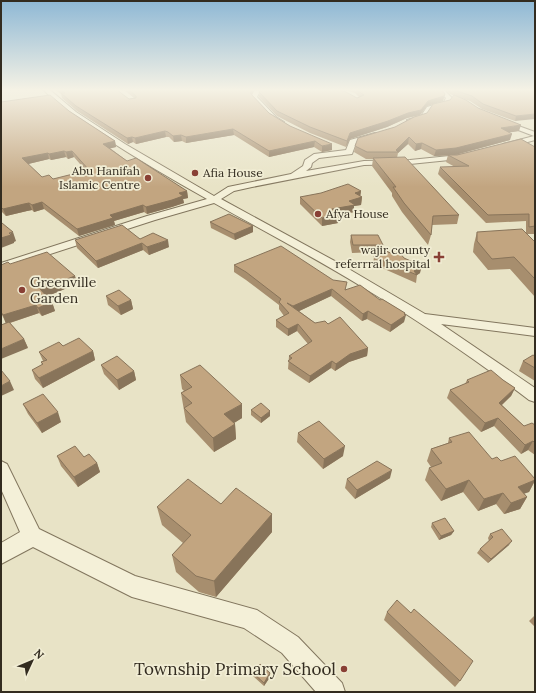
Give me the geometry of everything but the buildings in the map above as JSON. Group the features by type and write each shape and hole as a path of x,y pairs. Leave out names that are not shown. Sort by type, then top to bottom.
{"street":[{"path":"87,122 154,165 214,200 360,279 421,317 535,396"},
{"path":"281,122 286,125"},
{"path":"505,122 535,134"},
{"path":"350,152 353,142 384,132"},
{"path":"495,149 535,138"},
{"path":"331,146 350,152 364,163"},
{"path":"293,175 307,167 308,162 317,156 350,152"},
{"path":"1,267 151,218 214,200 231,189 293,175 364,163 425,161 455,158 473,154"},
{"path":"421,317 535,332"},
{"path":"1,469 32,536 132,586 249,618 290,645 333,692"},
{"path":"1,554 32,536"}],"place":[{"name":"Afia House","path":"195,173"},
{"name":"Abu Hanifah Islamic Centre","path":"148,178"},
{"name":"Afya House","path":"318,214"},
{"name":"wajir county referrral hospital","path":"439,257"},
{"name":"Greenville Garden","path":"22,290"},
{"name":"Township Primary School","path":"344,669"}]}
